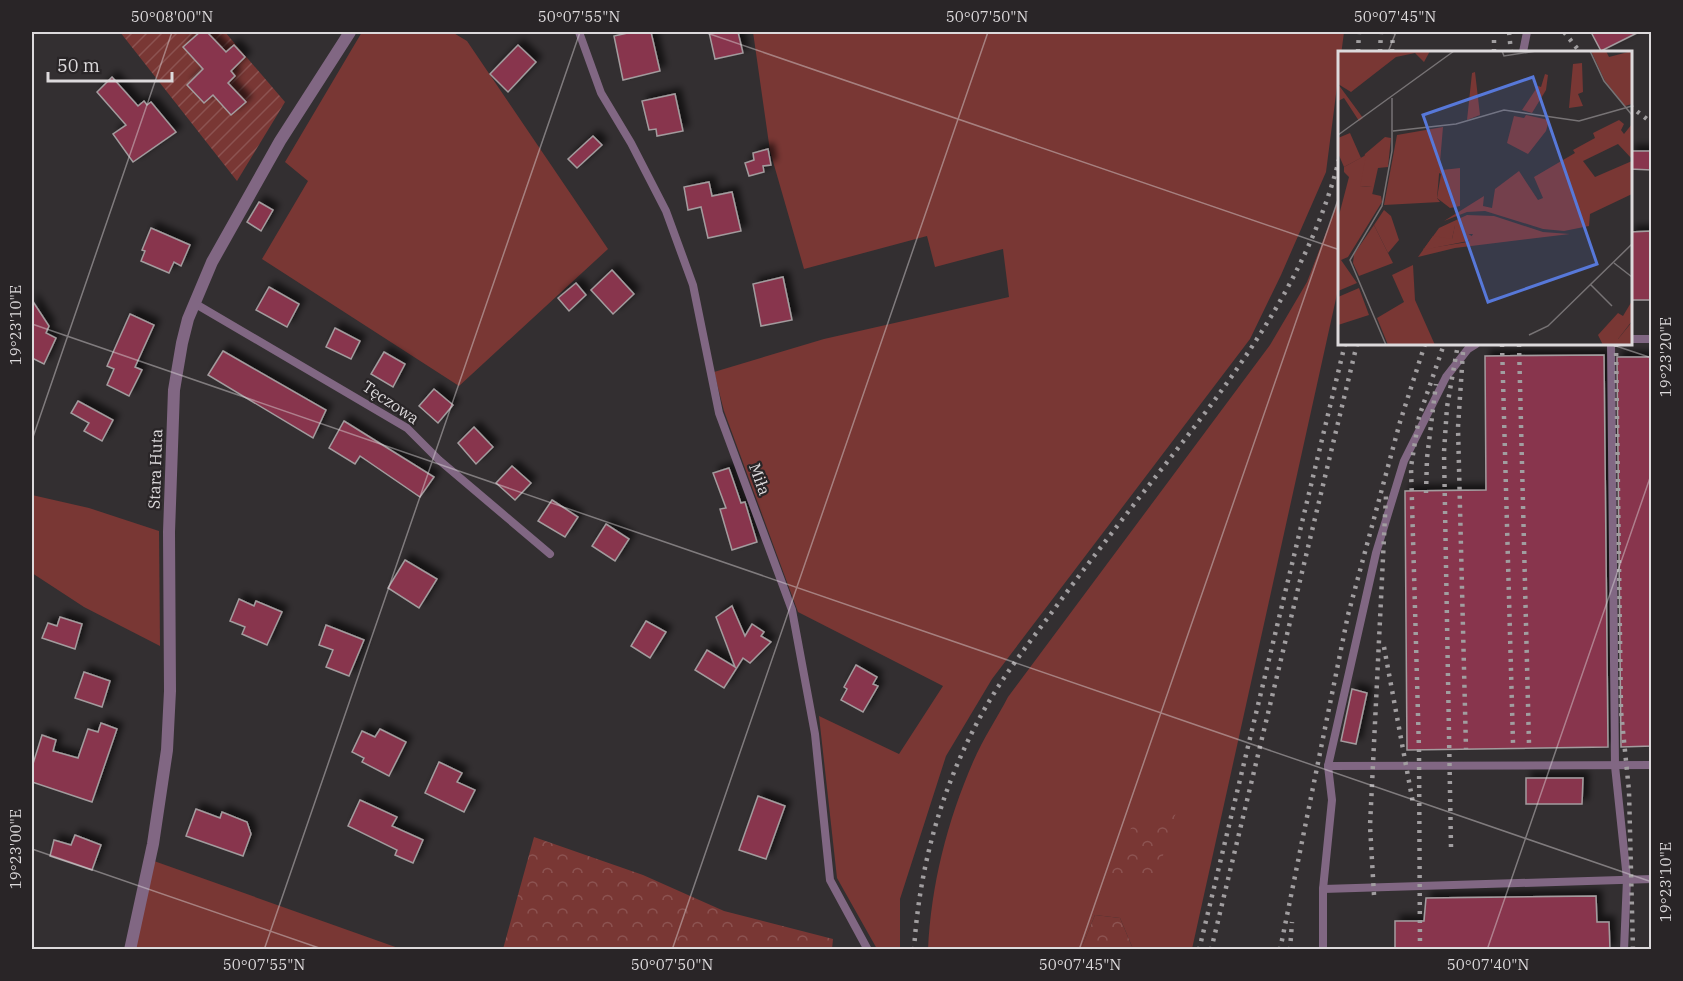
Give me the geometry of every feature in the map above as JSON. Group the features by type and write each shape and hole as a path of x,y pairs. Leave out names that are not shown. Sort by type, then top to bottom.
{"street":[{"name":"Stara Huta","path":"129,950 153,844 167,750 170,691 169,532 174,390 182,342 194,303 212,262 280,141 351,32"}],"lane":[{"name":"Miła","path":"579,32 601,93 631,143 666,211 693,285 719,413 792,610 815,734 830,880 868,950"},
{"path":"1523,51 1527,32"},
{"name":"Tęczowa","path":"194,303 407,428 454,473 550,554"},
{"path":"1632,339 1652,339"},
{"path":"1323,950 1323,889 1332,800 1328,766 1377,553 1404,461 1446,377 1468,349 1474,345"},
{"path":"1611,345 1615,766 1627,879 1624,950"},
{"path":"1328,766 1652,765"},
{"path":"1323,889 1652,879"}],"green space":[{"path":"120,32 225,32 285,102 237,181"},
{"path":"362,32 452,32 467,41 608,249 459,386 262,259 308,181 285,162"},
{"path":"753,32 1344,32 1342,51 1338,51 1338,79 1326,172 1281,275 1250,339 992,679 946,756 900,899 900,949 877,949 837,878 819,716 899,754 943,686 798,612 724,411 714,372 824,339 1009,297 1003,249 935,267 927,236 804,269 770,151"},
{"path":"1338,202 1338,290 1192,949 1133,949 1120,918 1095,915 1081,949 928,950 937,878 955,808 973,762 1008,697 1270,345 1307,282"},
{"path":"32,495 89,508 159,531 160,646 84,607 32,573"},
{"path":"1176,812 1156,879 1110,875 1131,828"},
{"path":"534,837 643,875 724,911 833,939 832,949 503,949"},
{"path":"154,861 401,949 135,950"},
{"path":"1095,915 1120,918 1133,949 1081,949"}],"building":[{"path":"200,32 207,32 226,52 234,45 245,57 231,71 235,76 228,83 246,102 231,115 213,95 204,103 187,85 203,69 183,47"},
{"path":"632,32 651,32 660,71 623,80 614,36"},
{"path":"709,32 738,32 743,53 715,59"},
{"path":"1591,32 1639,32 1601,51"},
{"path":"518,45 536,62 508,92 490,74"},
{"path":"112,77 138,106 144,101 147,105 151,102 176,132 133,162 113,134 126,125 97,92"},
{"path":"675,94 683,131 657,136 656,129 649,130 642,101"},
{"path":"593,136 602,145 577,168 568,159"},
{"path":"768,149 771,165 763,166 764,172 749,176 745,163 754,160 753,153"},
{"path":"1632,151 1652,151 1652,170 1632,169"},
{"path":"709,182 712,196 732,192 741,231 708,238 701,207 688,210 684,187"},
{"path":"259,202 273,210 261,231 247,222"},
{"path":"151,228 190,245 181,266 174,262 169,273 141,261 145,251 142,250"},
{"path":"1652,231 1652,300 1632,300 1632,232"},
{"path":"612,270 634,294 613,314 591,290"},
{"path":"783,277 792,320 761,326 753,284"},
{"path":"576,283 586,295 569,311 558,298"},
{"path":"269,287 299,304 287,327 256,310"},
{"path":"32,300 49,326 46,333 56,338 44,364 32,358"},
{"path":"130,314 154,325 135,367 142,370 129,396 107,385 114,369 107,366"},
{"path":"335,328 360,341 351,359 326,347"},
{"path":"223,351 326,410 313,438 208,375"},
{"path":"384,352 405,364 393,387 371,374"},
{"path":"1604,355 1608,747 1407,750 1405,491 1486,490 1485,356"},
{"path":"1617,357 1652,357 1652,746 1621,747"},
{"path":"434,389 453,405 438,423 419,406"},
{"path":"78,401 113,420 102,441 84,431 89,423 71,413"},
{"path":"344,421 434,477 420,497 360,456 355,464 329,448"},
{"path":"474,427 493,447 476,464 458,443"},
{"path":"512,466 531,483 515,500 496,483"},
{"path":"729,468 741,503 745,502 757,542 732,550 720,509 726,508 713,473"},
{"path":"552,500 578,517 565,537 538,521"},
{"path":"606,524 629,539 615,561 592,546"},
{"path":"405,560 437,579 419,608 388,588"},
{"path":"239,599 254,606 256,601 282,612 267,645 242,634 245,627 230,621"},
{"path":"732,606 745,636 752,624 764,632 761,636 771,642 750,663 743,658 724,688 695,670 707,650 735,667 716,617"},
{"path":"60,617 82,624 75,649 42,638 48,623 57,626"},
{"path":"646,621 666,632 650,658 631,646"},
{"path":"326,625 364,640 349,676 326,667 333,650 319,645"},
{"path":"856,665 877,677 873,684 878,686 863,712 841,700 847,689 844,687"},
{"path":"84,672 110,681 102,707 75,698"},
{"path":"1352,689 1367,693 1356,744 1341,741"},
{"path":"101,723 117,729 92,802 32,782 32,767 42,735 56,740 53,751 78,758 88,729 98,732"},
{"path":"380,729 406,742 389,776 362,762 364,758 352,752 362,731 375,737"},
{"path":"439,762 462,773 457,782 475,790 464,812 425,793"},
{"path":"1526,778 1583,778 1582,804 1526,804"},
{"path":"758,796 785,806 766,859 739,850"},
{"path":"360,800 397,817 392,826 423,840 413,863 395,855 397,850 348,826"},
{"path":"196,809 220,818 222,812 247,822 251,834 243,856 186,836"},
{"path":"75,835 101,845 92,870 50,856 54,840 71,845"},
{"path":"1596,896 1597,922 1609,922 1610,950 1395,950 1395,921 1424,921 1426,898"}],"railway":[{"path":"1358,51 1359,32"},
{"path":"1380,51 1381,32"},
{"path":"1392,51 1393,32"},
{"path":"1494,32 1494,51"},
{"path":"1509,32 1511,51"},
{"path":"1564,32 1579,51"},
{"path":"1632,108 1652,123"},
{"path":"914,950 921,890 934,832 953,775 978,721 1026,647 1211,405 1264,328 1309,245 1338,163"},
{"path":"1199,950 1345,345"},
{"path":"1211,950 1357,345"},
{"path":"1280,950 1348,615 1400,422 1425,345"},
{"path":"1420,950 1419,750 1411,467 1419,417 1444,345"},
{"path":"1451,847 1444,452 1447,407 1458,345"},
{"path":"1502,345 1513,743"},
{"path":"1519,345 1529,744"},
{"path":"1616,345 1621,711 1629,791 1633,950"},
{"path":"1463,352 1458,427 1466,749"},
{"path":"1426,493 1427,458 1436,384"},
{"path":"1374,895 1370,826 1386,496"},
{"path":"1384,647 1413,803"},
{"path":"1290,950 1292,922"}]}
